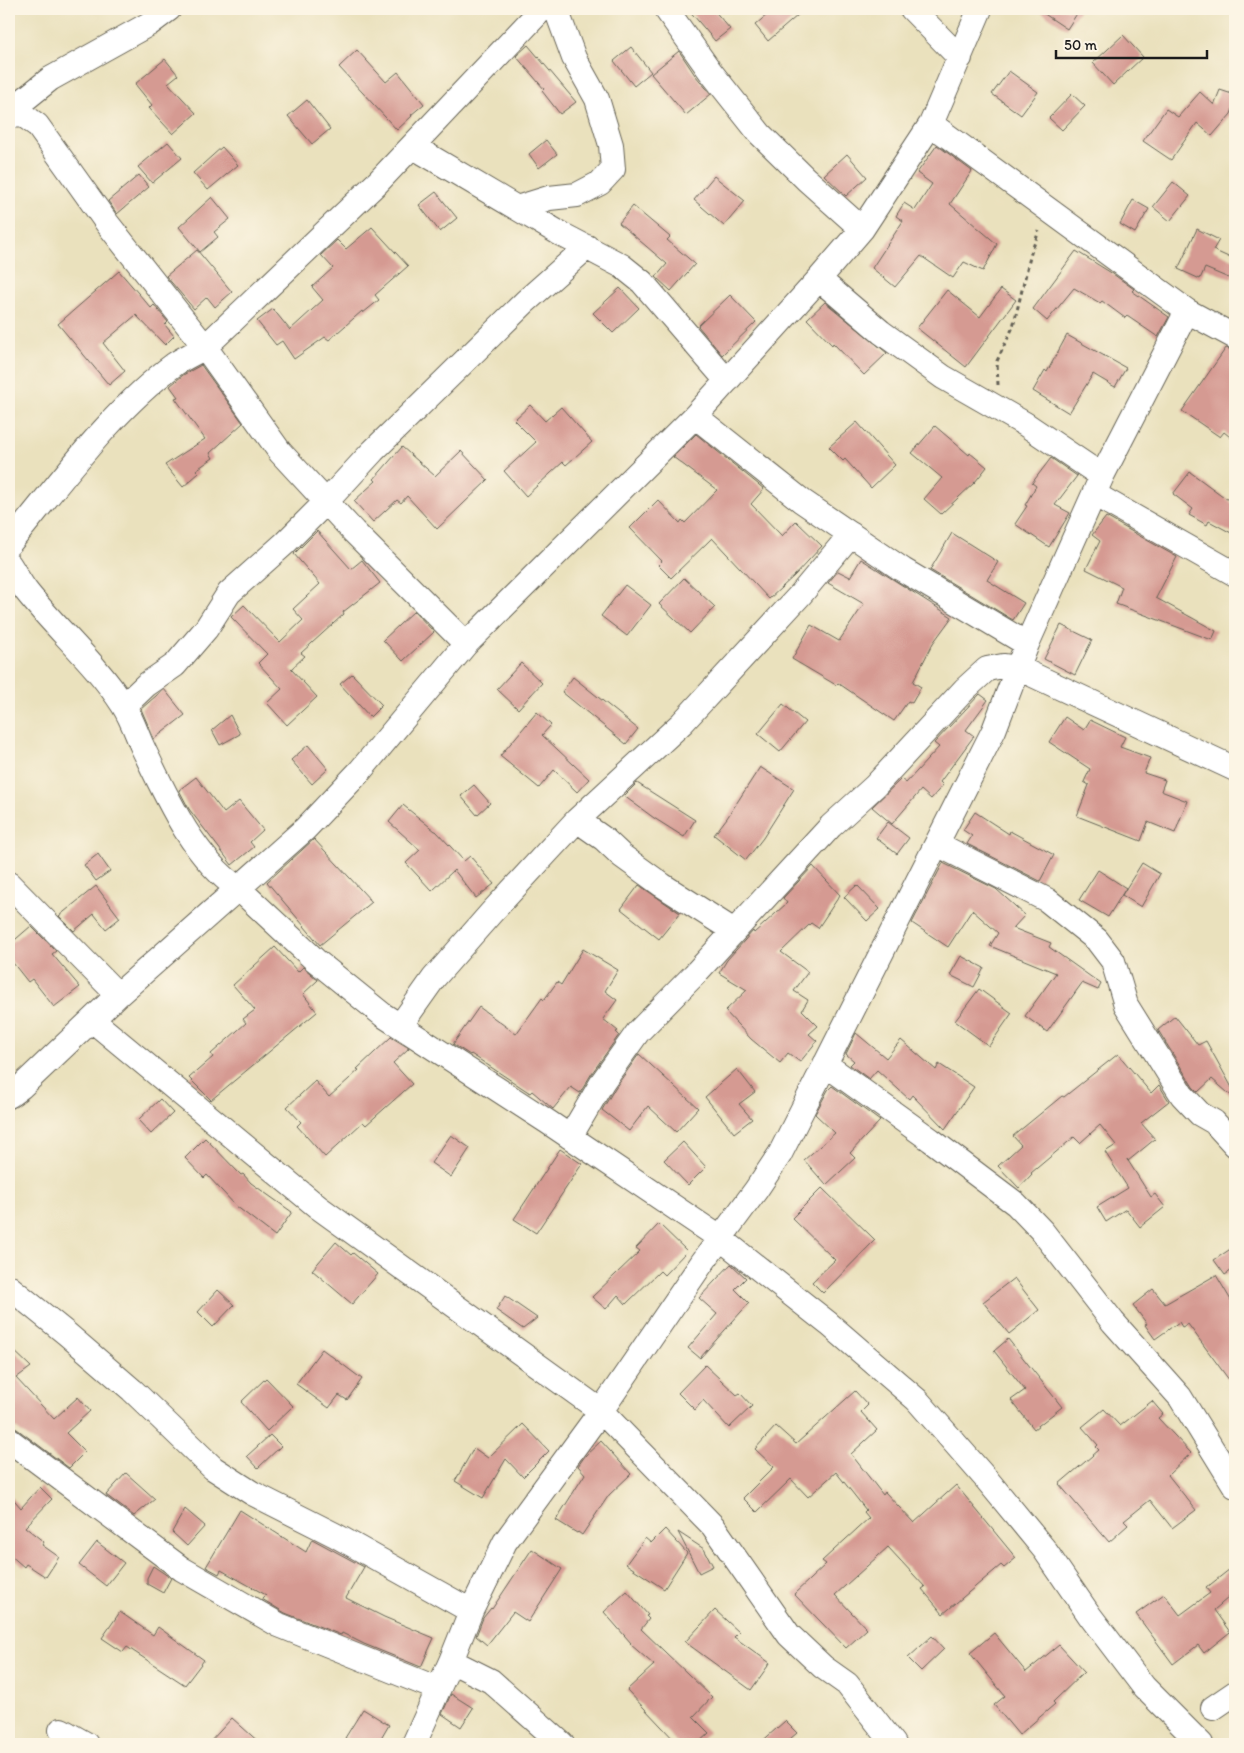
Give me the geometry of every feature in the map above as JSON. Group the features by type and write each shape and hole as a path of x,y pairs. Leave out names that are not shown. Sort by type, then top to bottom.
{"street":[{"path":"9,114 50,79 149,24 169,9"},
{"path":"9,544 108,425 153,382 176,364 205,347 378,182 542,9"},
{"path":"517,208 549,198 577,195 600,183 612,169 611,145 597,99 574,58 556,9"},
{"path":"666,9 710,71 760,134 806,180 862,229"},
{"path":"912,9 960,58"},
{"path":"9,1096 21,1087 118,995 305,829 360,771 466,644 695,416 819,279 862,229 930,124 980,9"},
{"path":"9,114 24,115 37,125 107,223 205,347 280,452 326,502 466,644"},
{"path":"930,124 1187,311 1235,336"},
{"path":"412,146 517,208 622,266 642,282 727,381"},
{"path":"124,706 146,685 175,665 206,629 229,593 284,544 373,451 525,302 587,247"},
{"path":"819,279 889,338 943,377 1025,424 1098,485 1215,564 1235,574"},
{"path":"414,1744 471,1611 505,1542 601,1411 780,1154 994,730 1028,644 1098,485 1187,311"},
{"path":"695,416 802,501 903,570 1028,644"},
{"path":"400,1026 434,978 491,913 577,820 682,723 801,594 851,534"},
{"path":"9,564 27,591 95,667 124,706 162,788 207,862 224,879 238,888 315,960 383,1015 720,1238 829,1324 917,1400 1044,1549 1090,1616 1144,1687 1200,1744"},
{"path":"570,1137 603,1081 638,1032 734,932 831,826 875,786 965,689 987,669 1003,666 1018,668 1235,770"},
{"path":"577,820 662,885 734,932"},
{"path":"937,844 1046,900 1097,940 1112,961 1126,1005 1182,1095 1200,1114 1214,1122 1235,1145"},
{"path":"9,884 118,995"},
{"path":"92,1020 318,1207 601,1411 713,1526 789,1635 823,1667 846,1684 894,1744"},
{"path":"825,1064 931,1140 1023,1211 1042,1231 1113,1322 1180,1397 1235,1486"},
{"path":"9,1287 132,1390 212,1468 252,1493 334,1535 471,1611"},
{"path":"9,1440 182,1569 279,1625 438,1689"},
{"path":"451,1661 491,1680 562,1744"},
{"path":"1213,1708 1235,1693"},
{"path":"62,1730 86,1744"}],"path":[{"path":"998,408 997,361 1012,327 1031,253 1048,209"}],"building":[{"path":"688,9 713,9 730,29 715,41"},
{"path":"774,9 805,9 768,41 755,25"},
{"path":"1037,9 1080,9 1067,29"},
{"path":"1123,35 1143,57 1113,85 1093,63"},
{"path":"528,45 576,102 560,114 542,91 544,89 516,56"},
{"path":"631,47 651,72 634,86 614,61"},
{"path":"357,50 386,82 398,72 424,104 397,130 339,67"},
{"path":"679,51 711,94 686,115 651,74"},
{"path":"165,59 178,75 168,83 196,113 173,134 149,108 152,105 135,84"},
{"path":"1009,71 1038,92 1021,115 992,94"},
{"path":"1220,90 1235,95 1235,104 1231,114 1212,136 1197,123 1171,160 1143,141 1166,109 1178,117 1200,92 1214,105"},
{"path":"1072,94 1085,106 1062,130 1049,118"},
{"path":"307,100 330,129 312,144 288,116"},
{"path":"546,140 557,154 539,168 529,154"},
{"path":"168,142 182,158 152,183 138,167"},
{"path":"937,145 972,171 950,204 997,244 983,271 964,262 953,278 921,256 895,287 872,268 903,221 896,216 904,203 915,210 932,184 917,173"},
{"path":"222,147 238,165 208,190 193,173"},
{"path":"847,154 867,177 846,196 824,175"},
{"path":"139,175 149,187 117,214 108,201"},
{"path":"714,176 745,201 724,226 694,200"},
{"path":"1173,182 1190,196 1170,221 1153,207"},
{"path":"436,192 457,218 440,232 419,205"},
{"path":"212,197 230,219 214,232 218,237 200,252 179,227"},
{"path":"1133,200 1149,209 1135,233 1120,224"},
{"path":"633,206 670,237 667,240 695,264 671,291 656,277 667,264 619,223"},
{"path":"372,227 408,266 375,295 379,300 363,313 362,311 329,340 325,337 294,359 282,341 276,345 257,321 273,309 290,330 323,300 312,287 333,268 321,255 337,240 346,249"},
{"path":"1197,229 1219,240 1213,250 1235,260 1235,270 1231,279 1205,268 1200,279 1178,269"},
{"path":"197,250 232,292 215,307 207,297 194,309 166,276"},
{"path":"1076,251 1113,274 1134,289 1132,291 1169,317 1158,337 1127,316 1125,318 1102,301 1100,303 1074,288 1047,321 1033,309"},
{"path":"119,271 151,308 154,305 168,322 165,325 174,336 165,345 136,315 103,343 125,371 109,385 58,324"},
{"path":"620,288 639,308 613,333 593,313"},
{"path":"1001,289 1016,300 966,367 917,328 947,290 980,317"},
{"path":"730,295 756,322 722,355 698,326"},
{"path":"825,302 887,353 864,375 807,319"},
{"path":"1067,335 1126,368 1115,387 1093,374 1069,413 1033,391 1045,370 1047,372"},
{"path":"1226,348 1235,351 1235,441 1224,432 1220,437 1182,411"},
{"path":"201,365 243,423 210,453 213,458 196,470 199,473 183,487 165,465 205,439 175,398 178,397 170,386 183,375"},
{"path":"530,405 545,421 561,407 592,442 566,465 563,462 526,496 504,471 536,442 514,420"},
{"path":"857,422 895,465 871,488 845,459 843,461 829,447"},
{"path":"935,426 969,455 970,453 987,467 975,482 941,514 924,499 942,478 912,453"},
{"path":"696,434 764,489 751,504 782,536 796,521 822,546 769,599 712,538 671,578 658,565 662,561 630,528 658,500 680,523 682,520 685,523 717,490 673,457"},
{"path":"402,447 435,476 461,451 488,480 437,529 407,496 401,503 397,500 373,522 354,501 376,481 374,479"},
{"path":"1051,458 1077,476 1055,505 1070,513 1049,547 1015,524 1027,506 1025,505 1036,486 1032,483"},
{"path":"1190,472 1235,505 1235,535 1209,521 1207,525 1189,515 1193,509 1173,494"},
{"path":"1106,517 1177,557 1156,598 1216,631 1212,640 1116,604 1122,587 1086,569 1100,541 1092,535"},
{"path":"317,531 351,569 362,560 380,583 343,612 344,614 301,653 305,656 291,669 317,697 287,725 267,703 282,689 258,663 267,654 231,617 244,605 280,642 303,620 293,609 320,584 294,554"},
{"path":"952,533 998,562 987,580 1024,603 1013,620 930,570"},
{"path":"861,559 952,617 933,643 913,682 921,687 912,703 908,701 894,721 838,683 836,685 792,659 811,625 839,641 864,604 828,583 838,571 850,577"},
{"path":"684,578 715,607 690,633 659,604"},
{"path":"625,585 651,605 627,636 601,616"},
{"path":"414,611 434,632 403,661 383,640"},
{"path":"1061,625 1092,640 1075,675 1044,659"},
{"path":"521,663 542,683 518,709 497,689"},
{"path":"352,674 382,705 370,717 340,684"},
{"path":"573,677 638,729 626,744 562,692"},
{"path":"164,689 185,715 154,739 141,709"},
{"path":"980,694 988,700 966,730 974,736 940,782 943,785 931,799 921,790 892,824 872,807 901,779 906,783 939,747 934,743"},
{"path":"783,704 805,722 780,752 758,734"},
{"path":"537,712 551,725 542,735 589,779 577,792 554,770 539,788 500,756"},
{"path":"230,715 240,734 220,745 212,730"},
{"path":"1065,717 1084,730 1090,720 1125,737 1120,747 1150,758 1144,773 1165,780 1161,791 1187,801 1175,833 1148,822 1141,841 1077,816 1089,785 1084,782 1090,769 1049,742"},
{"path":"308,745 328,769 312,784 291,760"},
{"path":"760,767 794,789 763,838 746,860 714,835"},
{"path":"196,777 224,813 239,801 263,830 250,842 254,847 232,865 189,809 179,790"},
{"path":"637,783 695,820 684,837 624,796"},
{"path":"474,785 490,803 477,815 461,796"},
{"path":"403,805 436,831 464,861 470,856 494,884 476,898 454,870 432,891 406,863 420,850 389,822"},
{"path":"975,812 1009,834 1010,831 1054,855 1040,881 967,844 972,836 963,830"},
{"path":"888,822 909,838 897,854 876,838"},
{"path":"314,839 372,902 320,945 267,882"},
{"path":"98,854 110,871 96,881 84,865"},
{"path":"943,863 996,889 1025,915 1013,928 1051,943 1049,947 1101,984 1098,990 1082,983 1047,1032 1025,1016 1056,973 990,946 998,933 972,910 948,947 912,923"},
{"path":"1142,863 1160,874 1141,907 1122,895"},
{"path":"813,866 840,895 818,928 811,923 781,952 808,972 794,991 808,1000 802,1010 818,1026 809,1034 817,1041 800,1062 788,1053 780,1063 751,1039 725,1011 747,990 719,973 727,960 753,931 754,933 787,903 783,898"},
{"path":"1098,870 1126,888 1108,917 1079,900"},
{"path":"639,885 680,913 659,939 621,909"},
{"path":"857,885 880,909 867,921 844,897"},
{"path":"96,886 120,918 106,929 94,914 74,931 59,916"},
{"path":"31,926 56,951 52,954 80,987 54,1007 32,979 28,982 9,958 9,945"},
{"path":"275,947 298,972 303,967 318,980 303,994 317,1012 211,1100 189,1078 213,1057 211,1054 246,1023 243,1019 255,1010 233,985"},
{"path":"583,949 618,970 605,991 617,1000 603,1019 618,1031 616,1032 619,1035 580,1093 571,1087 553,1109 532,1091 530,1093 453,1044 479,1007 516,1034 542,998 544,1000 557,982 561,985"},
{"path":"961,956 984,968 974,987 950,975"},
{"path":"979,989 1012,1013 989,1046 955,1021"},
{"path":"1175,1016 1198,1045 1206,1041 1235,1093 1235,1099 1212,1079 1198,1092 1193,1087 1158,1030"},
{"path":"856,1033 886,1058 901,1040 936,1070 939,1064 974,1087 945,1129 912,1095 909,1099 877,1070 869,1079 850,1065 854,1061 846,1054"},
{"path":"391,1037 409,1048 393,1063 412,1084 366,1125 363,1122 325,1157 297,1126 301,1122 287,1107 315,1081 329,1097"},
{"path":"639,1054 698,1108 676,1132 648,1106 629,1131 602,1110"},
{"path":"1118,1054 1151,1093 1159,1085 1169,1101 1141,1123 1155,1139 1128,1161 1151,1197 1155,1194 1165,1207 1140,1227 1126,1209 1106,1222 1097,1207 1128,1188 1105,1152 1116,1145 1100,1125 1080,1143 1074,1137 1031,1173 1019,1188 998,1166 1021,1145 1013,1136"},
{"path":"737,1069 755,1092 739,1104 752,1119 734,1133 705,1097"},
{"path":"832,1086 880,1121 850,1153 855,1158 826,1185 804,1160 835,1133 815,1114"},
{"path":"160,1099 173,1113 151,1134 138,1120"},
{"path":"451,1135 470,1148 451,1177 431,1163"},
{"path":"205,1138 241,1175 243,1174 251,1183 292,1212 275,1236 236,1206 207,1175 204,1178 185,1158"},
{"path":"683,1142 706,1167 688,1185 664,1160"},
{"path":"560,1149 582,1164 536,1233 514,1219"},
{"path":"822,1188 875,1240 823,1293 812,1282 835,1260 792,1218"},
{"path":"659,1224 687,1251 664,1275 660,1271 626,1304 618,1295 606,1309 592,1297 640,1251 636,1248"},
{"path":"336,1242 351,1255 353,1253 378,1274 352,1304 312,1270"},
{"path":"1235,1246 1235,1268 1225,1275 1214,1260"},
{"path":"731,1264 746,1278 735,1289 749,1303 700,1358 688,1348 717,1314 699,1298"},
{"path":"1216,1275 1235,1307 1235,1388 1188,1324 1182,1327 1179,1322 1155,1339 1133,1305 1153,1289 1165,1304"},
{"path":"1014,1278 1039,1310 1009,1334 983,1302"},
{"path":"218,1290 234,1305 213,1327 198,1312"},
{"path":"505,1296 537,1318 523,1329 496,1310"},
{"path":"1008,1339 1062,1407 1034,1429 1011,1400 1025,1390 994,1351"},
{"path":"9,1346 31,1367 16,1378 54,1419 78,1397 90,1411 66,1433 85,1452 69,1468 17,1429 9,1427"},
{"path":"322,1349 362,1379 347,1400 339,1395 329,1408 296,1384"},
{"path":"705,1365 737,1395 740,1393 752,1406 729,1428 703,1400 695,1410 678,1393"},
{"path":"266,1378 293,1406 267,1431 241,1402"},
{"path":"855,1391 868,1405 861,1412 877,1430 851,1454 883,1495 885,1492 914,1523 956,1485 1016,1558 1004,1568 1001,1565 943,1614 922,1589 925,1587 888,1547 835,1595 867,1629 846,1648 794,1594 826,1564 822,1561 869,1518 864,1512 866,1510 836,1472 808,1497 791,1479 757,1512 743,1498 774,1467 755,1449 776,1426 796,1444"},
{"path":"1152,1401 1163,1414 1158,1418 1191,1453 1168,1475 1196,1510 1172,1528 1150,1500 1124,1521 1128,1525 1109,1542 1059,1484 1099,1450 1096,1447 1098,1445 1082,1427 1104,1409 1120,1426"},
{"path":"523,1424 549,1451 523,1477 506,1459 483,1498 455,1481 474,1448 488,1458"},
{"path":"270,1435 281,1446 258,1468 247,1456"},
{"path":"601,1441 631,1474 609,1495 582,1535 556,1520 585,1474 578,1466 585,1456"},
{"path":"126,1473 155,1499 134,1516 106,1495"},
{"path":"40,1487 52,1499 25,1527 44,1542 42,1545 59,1557 46,1577 26,1564 24,1567 9,1554 9,1494 21,1508"},
{"path":"185,1509 205,1526 187,1546 172,1532"},
{"path":"240,1510 306,1552 312,1539 364,1567 346,1598 384,1617 434,1638 421,1667 342,1633 341,1635 285,1613 262,1599 266,1595 221,1570 219,1574 206,1567"},
{"path":"665,1529 687,1553 664,1589 626,1564 645,1538 651,1543"},
{"path":"678,1532 704,1549 713,1566 699,1573"},
{"path":"97,1542 124,1563 106,1586 79,1565"},
{"path":"532,1549 562,1569 528,1622 513,1612 487,1645 476,1636 483,1618 492,1609"},
{"path":"1235,1565 1235,1592 1214,1610 1230,1632 1204,1653 1198,1645 1173,1664 1136,1614 1164,1594 1180,1615 1210,1593 1206,1588"},
{"path":"153,1566 171,1578 163,1593 147,1584 147,1578"},
{"path":"627,1591 648,1615 646,1616 649,1619 641,1629 712,1697 693,1717 709,1733 697,1744 678,1744 627,1690 654,1665 630,1644 604,1612"},
{"path":"715,1610 739,1632 734,1637 770,1663 751,1690 685,1642"},
{"path":"120,1612 153,1635 158,1627 204,1660 185,1685 127,1647 123,1652 102,1638"},
{"path":"994,1633 1026,1672 1059,1645 1084,1672 1053,1702 1055,1704 1019,1735 994,1705 1005,1696 970,1653"},
{"path":"932,1636 944,1649 921,1671 908,1658"},
{"path":"451,1694 473,1708 461,1727 442,1714"},
{"path":"363,1709 389,1725 378,1744 356,1744 345,1738"},
{"path":"232,1718 261,1744 208,1744"},
{"path":"785,1721 797,1733 784,1744 759,1744"}]}
